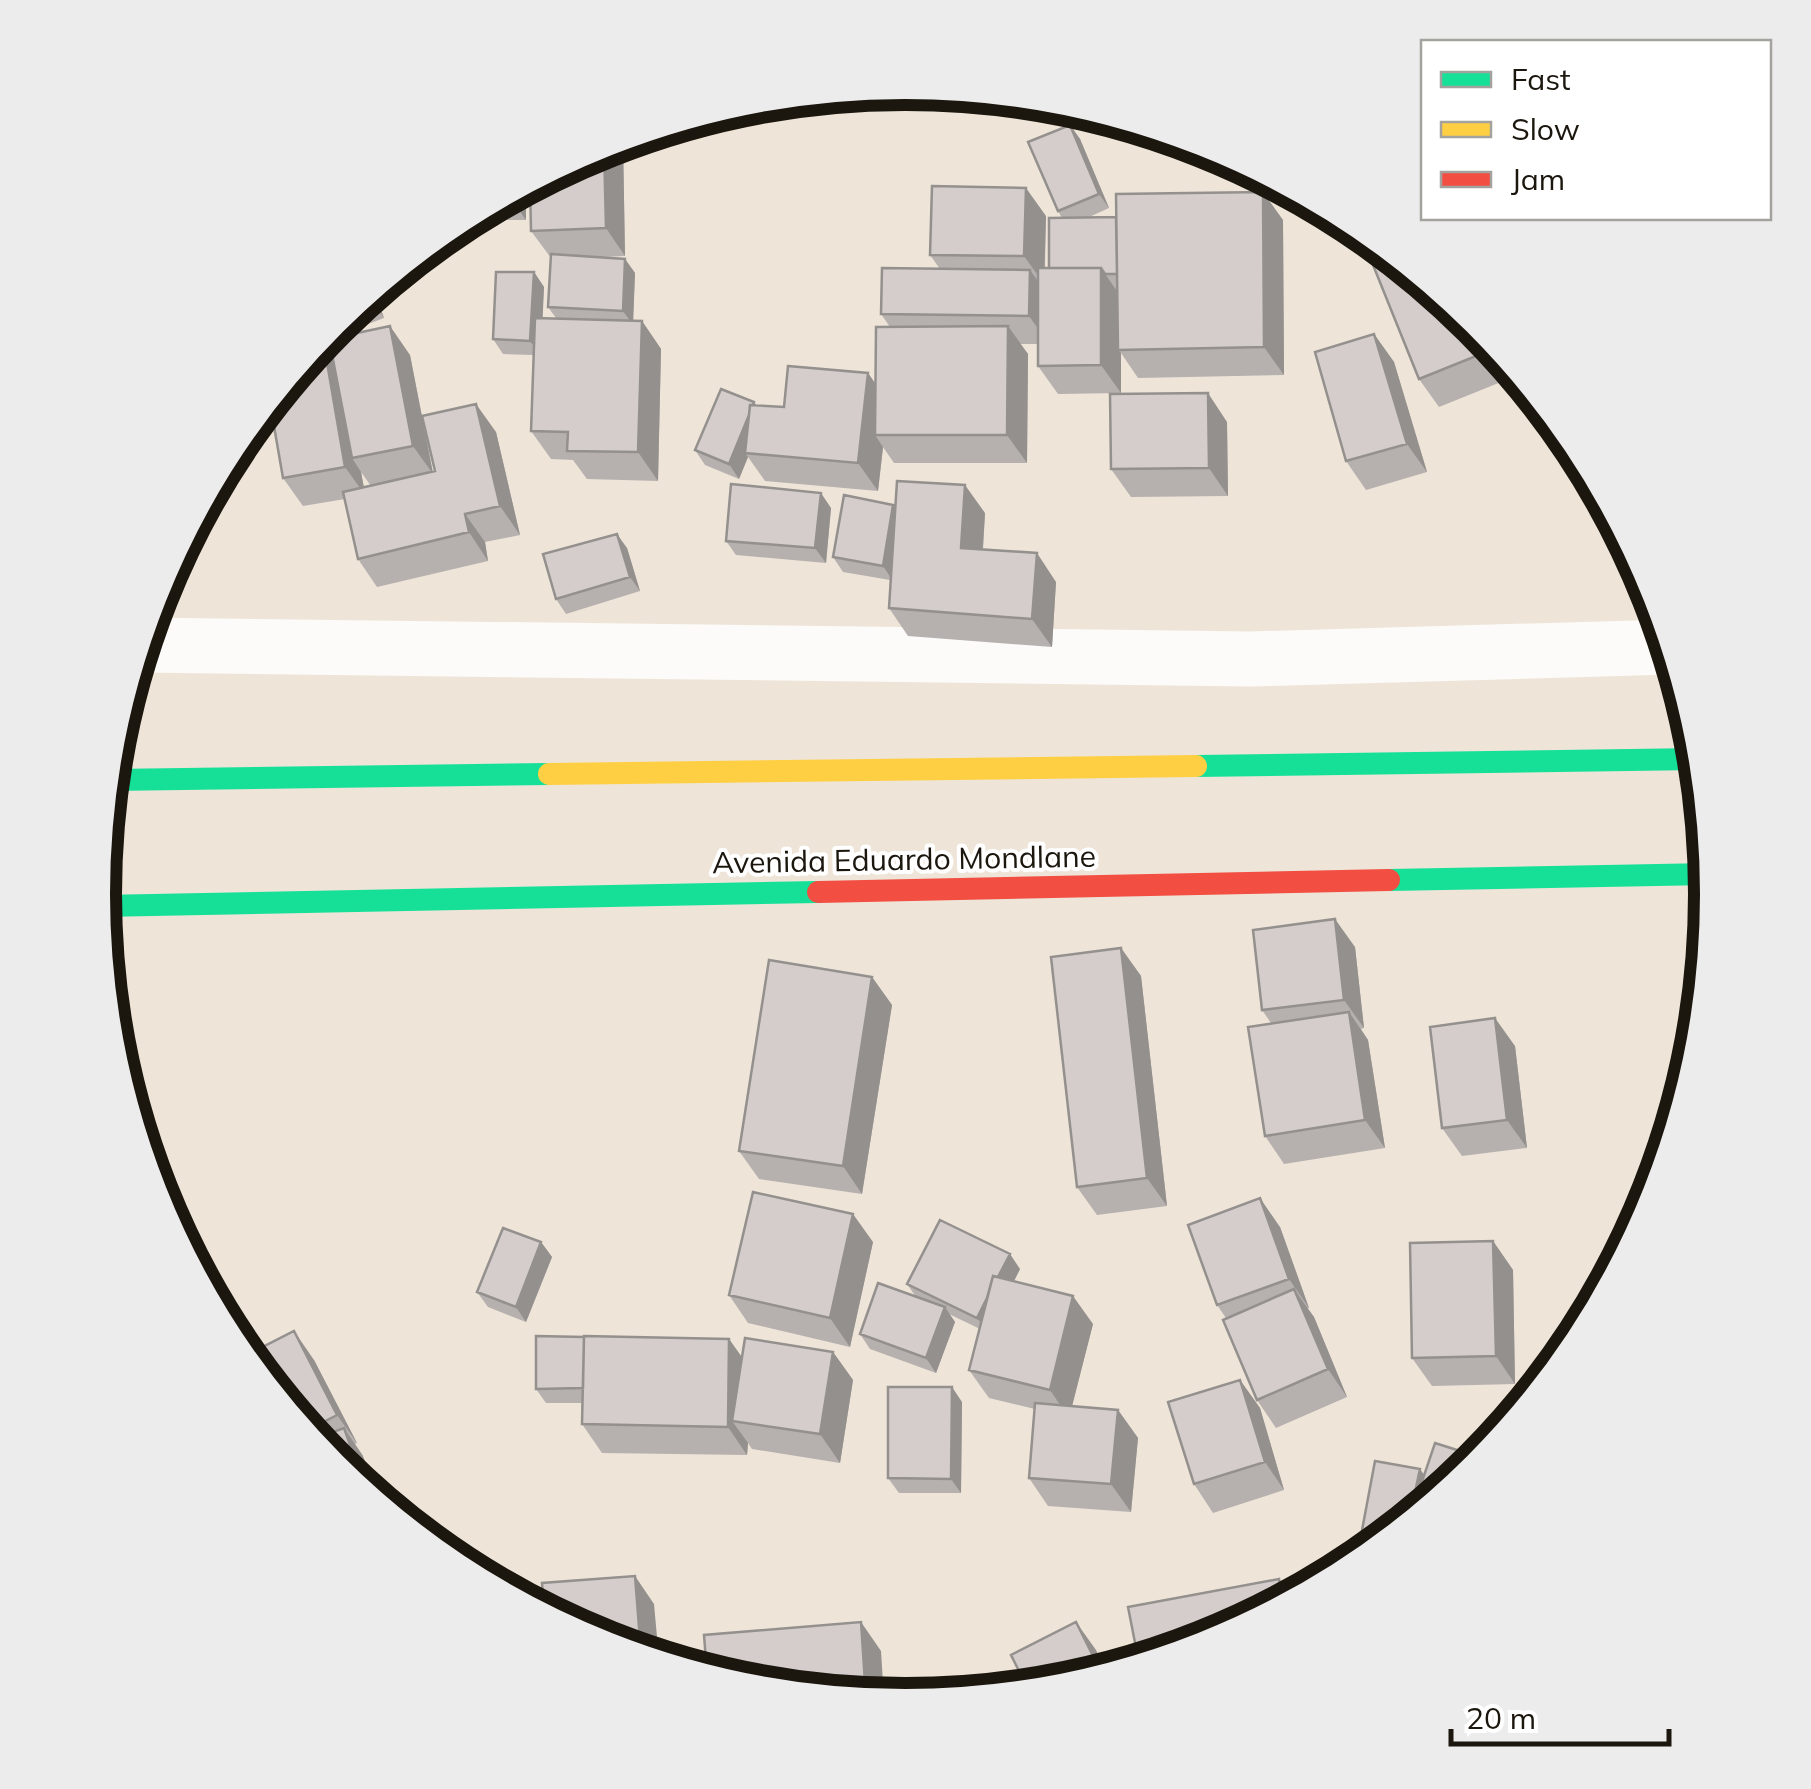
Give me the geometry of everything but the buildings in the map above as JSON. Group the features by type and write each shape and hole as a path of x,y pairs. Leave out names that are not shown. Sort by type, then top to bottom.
{"main road":[{"path":"125,780 1683,760"},
{"name":"Avenida Eduardo Mondlane","path":"116,906 1694,874"}],"street":[{"path":"157,645 1250,659 1655,647"}],"traffic: fast":[{"path":"1196,766 1683,759"},
{"path":"125,780 549,774"},
{"path":"1389,880 1694,874"},
{"path":"116,906 818,892"}],"traffic: slow":[{"path":"549,774 1196,766"}],"traffic: jam":[{"path":"818,892 1389,880"}]}
